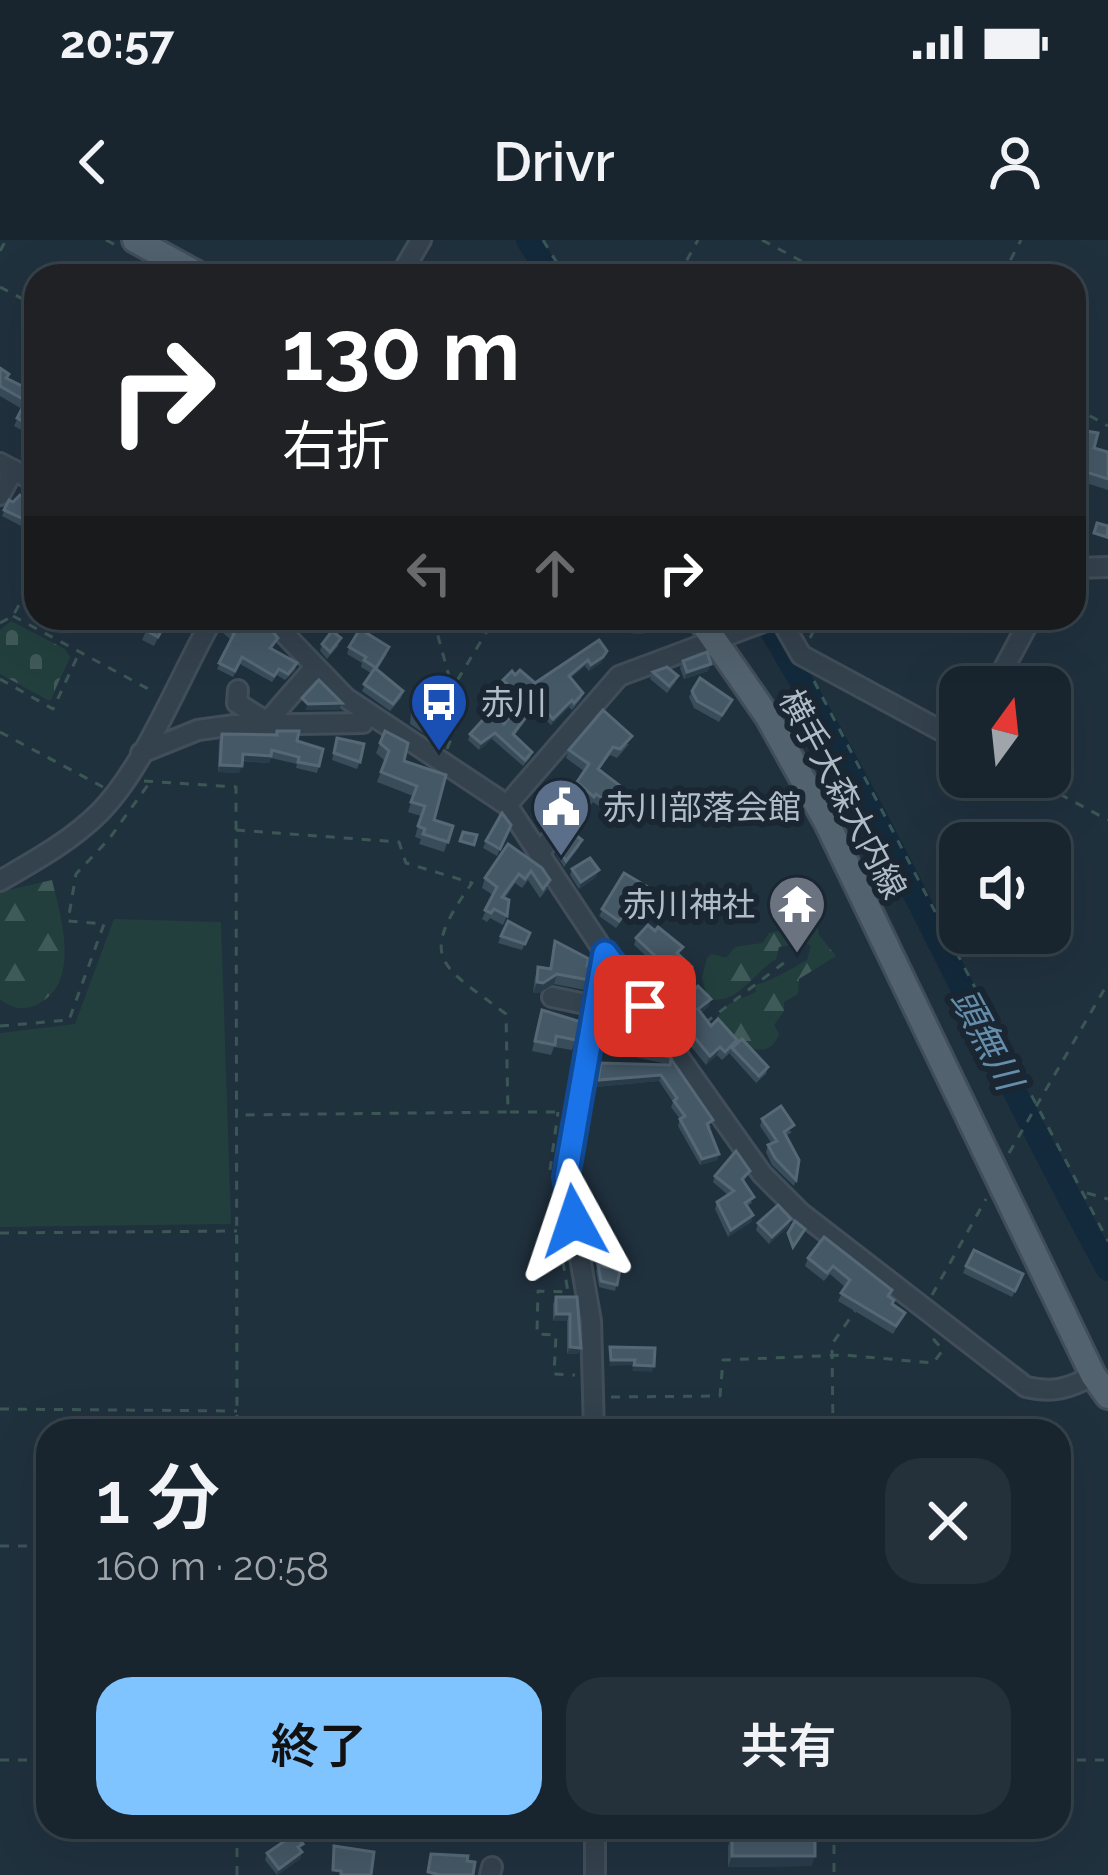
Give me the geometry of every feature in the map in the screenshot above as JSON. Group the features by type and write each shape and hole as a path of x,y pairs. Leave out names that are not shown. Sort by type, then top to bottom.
{"main road":[{"path":"135,240 179,264"},
{"name":"横手大森大内線","path":"709,630 768,717 827,823 1002,1168 1093,1375 1108,1396"}],"street":[{"path":"0,495 6,466"},
{"path":"0,880 58,848 120,787 206,630"},
{"path":"280,630 368,715 507,805 762,1174 801,1213 1026,1388 1047,1392 1069,1388 1093,1375"},
{"path":"507,805 619,676 746,630"},
{"path":"780,630 807,658 939,730"},
{"path":"1005,666 1025,630"},
{"path":"267,722 315,667"},
{"path":"238,690 237,703 267,722"},
{"path":"141,752 198,730 267,722 363,723 368,715"},
{"path":"539,853 573,813"},
{"path":"594,1419 591,1321 566,1177 567,1112 605,953"},
{"path":"552,997 596,1006"},
{"path":"595,1839 596,1875"}],"path":[{"path":"0,251 6,240"},
{"path":"762,240 807,264"},
{"path":"0,623 13,616 24,595"},
{"path":"13,616 24,622"},
{"path":"38,630 168,700"},
{"path":"436,630 452,689 455,729 442,762"},
{"path":"452,689 488,630"},
{"path":"816,630 807,658 812,678 1108,1241"},
{"path":"0,679 53,709 80,653"},
{"path":"0,732 120,787 150,782 236,787 237,1419"},
{"path":"0,1026 69,1020 104,923 68,921 73,881 150,782"},
{"path":"1067,798 1108,820"},
{"path":"236,830 399,842 406,863 472,883 444,926 440,950 448,969 506,1014 508,1112"},
{"path":"674,1046 785,962"},
{"path":"594,1397 720,1396 723,1360 832,1356 933,1363 943,1350 928,1332 930,1314 1002,1168 1108,983"},
{"path":"237,1115 567,1112 550,1169"},
{"path":"1084,1192 1108,1199"},
{"path":"0,1233 237,1231"},
{"path":"562,1251 568,1292 538,1291 537,1334 556,1335 554,1374 594,1376"},
{"path":"833,1419 832,1344 856,1310"},
{"path":"0,1408 237,1411"},
{"path":"0,1546 36,1546"},
{"path":"0,1760 36,1760"},
{"path":"1071,1760 1108,1760"},
{"path":"238,1839 238,1875"},
{"path":"834,1839 834,1875"}],"green space":[{"path":"11,621 65,649 70,657 50,701 0,674 0,630"},
{"path":"52,880 64,966 50,995 26,1008 13,1006 0,999 0,892"},
{"path":"800,915 817,925 836,956 799,979 798,994 784,1002 774,1025 779,1034 773,1044 765,1049 747,1046 717,1017 729,1004 756,992 755,985 807,960 811,946 804,942 779,947 776,959 727,998 707,998 702,978 707,958 712,954 726,958 735,947 763,943 769,933 780,931 787,918"},
{"path":"114,919 221,922 231,1224 0,1227 0,1033 75,1024"}],"building":[{"path":"0,368 9,374 6,378 24,387 24,400 0,386"},
{"path":"1086,431 1098,433 1094,448 1108,452 1108,479 1086,472"},
{"path":"24,497 24,519 4,510 9,500"},
{"path":"1097,523 1108,526 1107,537 1094,533"},
{"path":"230,630 271,630 278,638 270,648 297,663 288,674 279,669 274,676 242,657 235,671 219,663 234,634"},
{"path":"362,630 389,647 376,668 349,647"},
{"path":"332,631 341,638 330,652 322,644"},
{"path":"599,640 607,651 603,657 591,665 588,660 569,676 583,693 574,703 572,700 553,719 542,707 534,706 513,734 532,752 525,760 495,733 481,743 470,734 490,712 504,724 523,699 503,680 512,671 515,675 520,670 535,683"},
{"path":"707,652 711,664 687,672 683,661"},
{"path":"667,667 678,676 669,686 653,672"},
{"path":"375,668 403,691 393,704 364,684"},
{"path":"700,678 732,700 722,715 697,701 692,691"},
{"path":"319,680 342,703 308,704 302,698"},
{"path":"416,692 438,694 442,727 413,714"},
{"path":"603,710 632,736 620,749 613,747 598,769 623,788 612,805 577,782 589,764 569,750"},
{"path":"277,731 299,731 297,741 323,749 319,766 272,750 271,756 243,754 242,766 220,765 222,734 277,735"},
{"path":"385,731 408,743 404,761 446,775 434,820 453,826 448,842 423,834 425,829 418,826 425,806 411,802 417,786 381,772 389,751 380,743"},
{"path":"337,738 364,744 360,762 334,753"},
{"path":"502,813 511,825 500,849 486,841"},
{"path":"463,832 477,835 474,845 460,841"},
{"path":"572,832 582,840 566,861 558,849"},
{"path":"508,844 542,868 550,880 543,889 531,871 525,879 519,874 502,897 509,900 507,916 485,910 497,887 485,878"},
{"path":"590,858 599,870 581,882 572,869"},
{"path":"624,873 651,889 644,900 637,896 619,921 602,909"},
{"path":"508,921 530,933 525,944 501,936"},
{"path":"648,925 655,931 658,927 683,947 677,953 692,967 680,979 636,938"},
{"path":"555,941 589,959 589,980 557,974 537,982 538,967 551,969"},
{"path":"615,981 629,1001 618,999 615,1018 609,1017"},
{"path":"698,986 711,999 698,1009 711,1026 718,1019 737,1040 725,1052 720,1047 710,1056 670,1008"},
{"path":"542,1010 581,1022 576,1040 556,1036 555,1045 535,1041"},
{"path":"609,1022 627,1026 623,1045 652,1041 651,1031 670,1057 604,1043"},
{"path":"742,1039 768,1067 759,1076 732,1048"},
{"path":"671,1059 713,1120 707,1124 719,1154 702,1159 680,1119 685,1116 674,1101 677,1098 661,1075 598,1080 601,1063 670,1065"},
{"path":"781,1106 794,1125 784,1132 799,1160 796,1180 775,1158 768,1145 777,1141 762,1119"},
{"path":"736,1151 750,1171 742,1179 754,1197 745,1203 753,1215 731,1230 717,1202 734,1191 715,1176"},
{"path":"778,1205 791,1219 772,1237 758,1223"},
{"path":"795,1221 805,1229 793,1247 788,1233"},
{"path":"824,1237 892,1290 888,1296 892,1304 905,1313 896,1326 841,1293 850,1280 833,1266 827,1273 808,1258"},
{"path":"974,1250 1023,1274 1015,1291 966,1266"},
{"path":"598,1265 620,1270 617,1285 601,1281"},
{"path":"556,1297 577,1297 581,1348 570,1347 570,1314 556,1314"},
{"path":"610,1347 655,1348 654,1366 611,1360"},
{"path":"288,1839 303,1844 298,1847 302,1852 279,1869 267,1853"},
{"path":"732,1839 815,1839 815,1856 732,1856"},
{"path":"334,1846 374,1852 371,1875 341,1875 333,1870"},
{"path":"431,1854 468,1856 467,1861 475,1862 473,1875 428,1872"}],"waterway":[{"name":"頭無川","path":"528,240 543,264"},
{"name":"頭無川","path":"771,630 855,778 1108,1269"}],"place":[{"name":"赤川","path":"439,753"},
{"name":"赤川部落会館","path":"561,858"},
{"name":"赤川神社","path":"797,955"}],"route":[{"path":"574,1221 566,1177 605,953 645,1006"}]}
